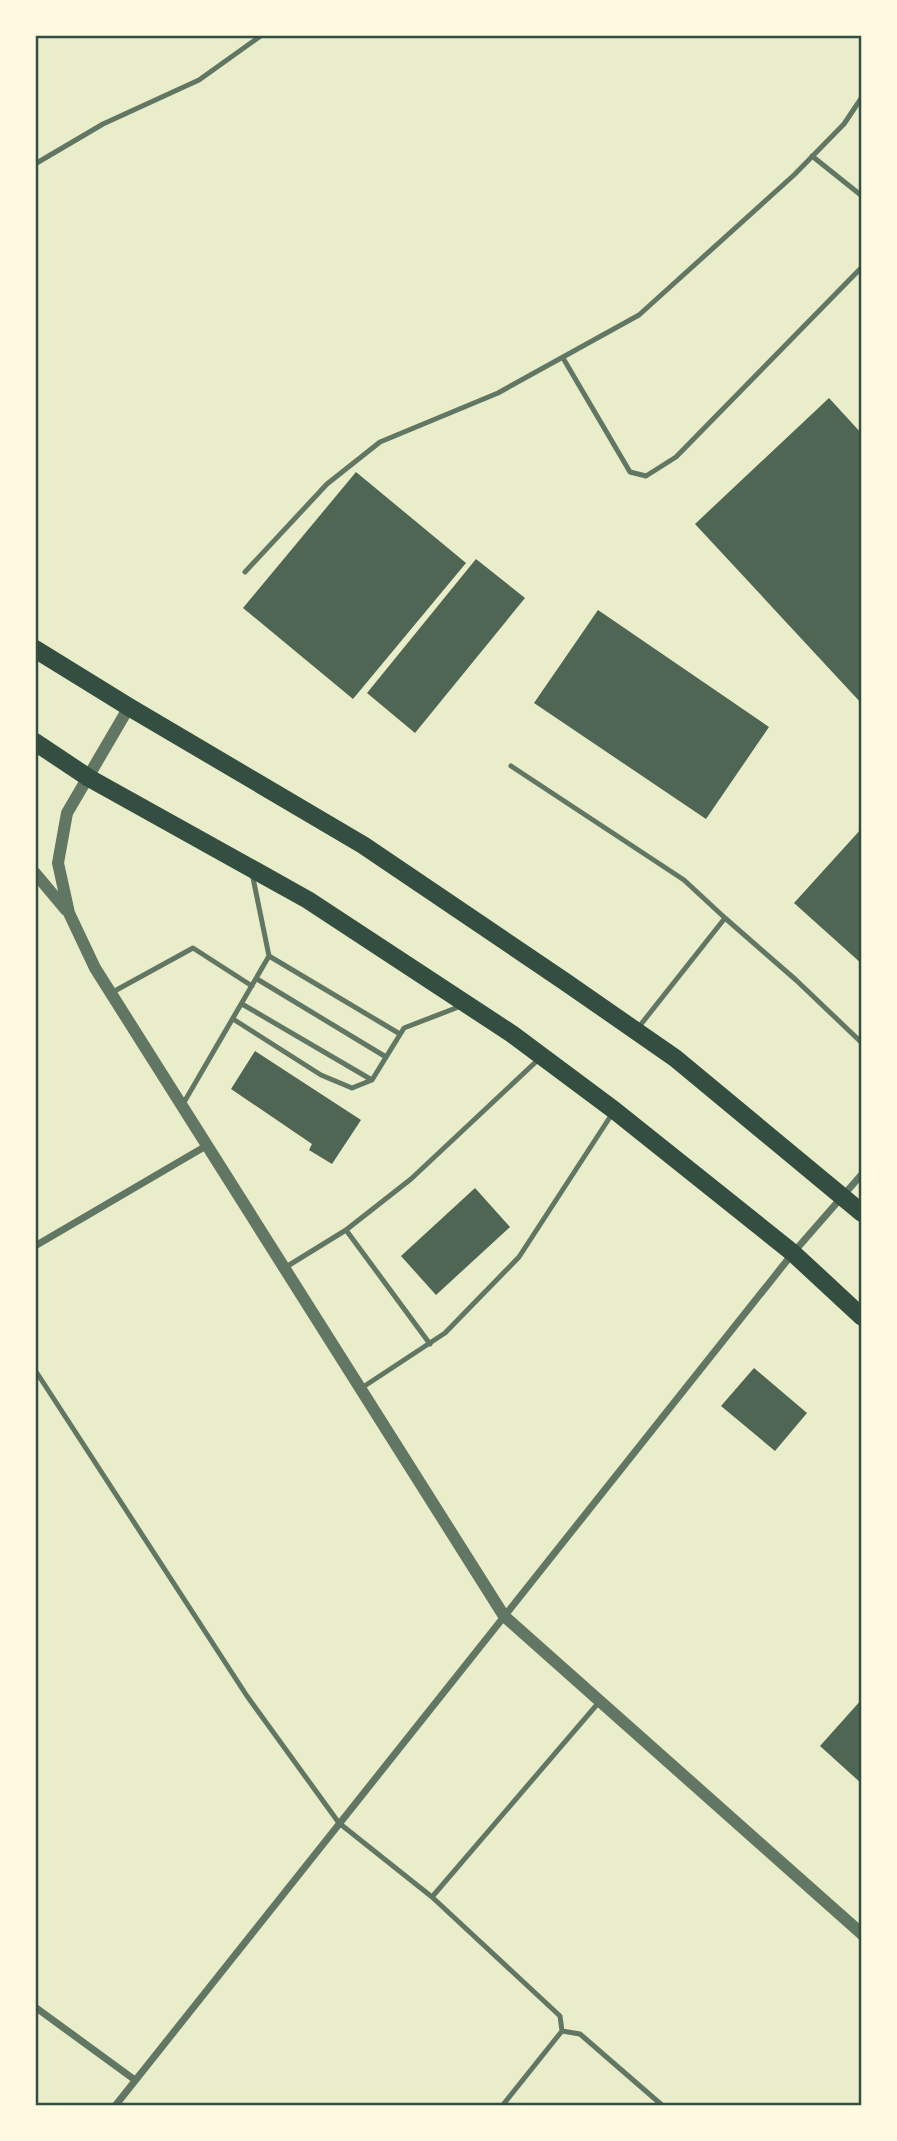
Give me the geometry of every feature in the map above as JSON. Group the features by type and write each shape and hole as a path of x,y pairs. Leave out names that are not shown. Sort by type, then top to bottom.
{"main road":[{"path":"35,649 363,845 636,1031 675,1058 862,1213"},
{"path":"35,742 89,778 308,900 542,1056 793,1252 862,1317"}],"street":[{"path":"129,707 67,813 58,863 69,913 95,968 504,1616 862,1934"},
{"path":"35,873 69,913"},
{"path":"35,1245 206,1146"},
{"path":"115,2106 793,1252 862,1174"},
{"path":"35,2007 135,2080"}],"lane":[{"path":"35,164 103,124 198,80 262,35"},
{"path":"245,572 327,484 380,442 498,393 639,315 813,156 844,124 862,97"},
{"path":"813,156 862,195"},
{"path":"563,358 630,472 646,476 676,457 862,267"},
{"path":"511,766 684,880 862,1043"},
{"path":"181,1107 270,956 251,868"},
{"path":"636,1031 724,918"},
{"path":"111,993 193,948 252,986"},
{"path":"270,956 400,1034"},
{"path":"257,979 386,1057"},
{"path":"243,1004 372,1080"},
{"path":"233,1019 321,1075 352,1088 372,1080 404,1028 467,1004"},
{"path":"284,1269 346,1230 411,1179 542,1056"},
{"path":"360,1389 445,1334 519,1257 614,1110"},
{"path":"346,1230 430,1344"},
{"path":"35,1370 247,1696 339,1823 432,1897 559,2016 562,2031 502,2106"},
{"path":"432,1897 600,1701"},
{"path":"562,2031 580,2034 663,2106"}],"building":[{"path":"829,398 862,434 862,704 695,524"},
{"path":"356,472 466,563 353,699 243,608"},
{"path":"476,559 525,598 415,733 367,693"},
{"path":"598,610 769,727 706,819 534,703"},
{"path":"862,828 862,964 794,903"},
{"path":"255,1051 361,1120 332,1164 309,1150 312,1144 231,1089"},
{"path":"475,1188 510,1227 436,1295 401,1256"},
{"path":"754,1368 807,1413 775,1451 721,1406"},
{"path":"862,1699 862,1784 820,1746"}]}
